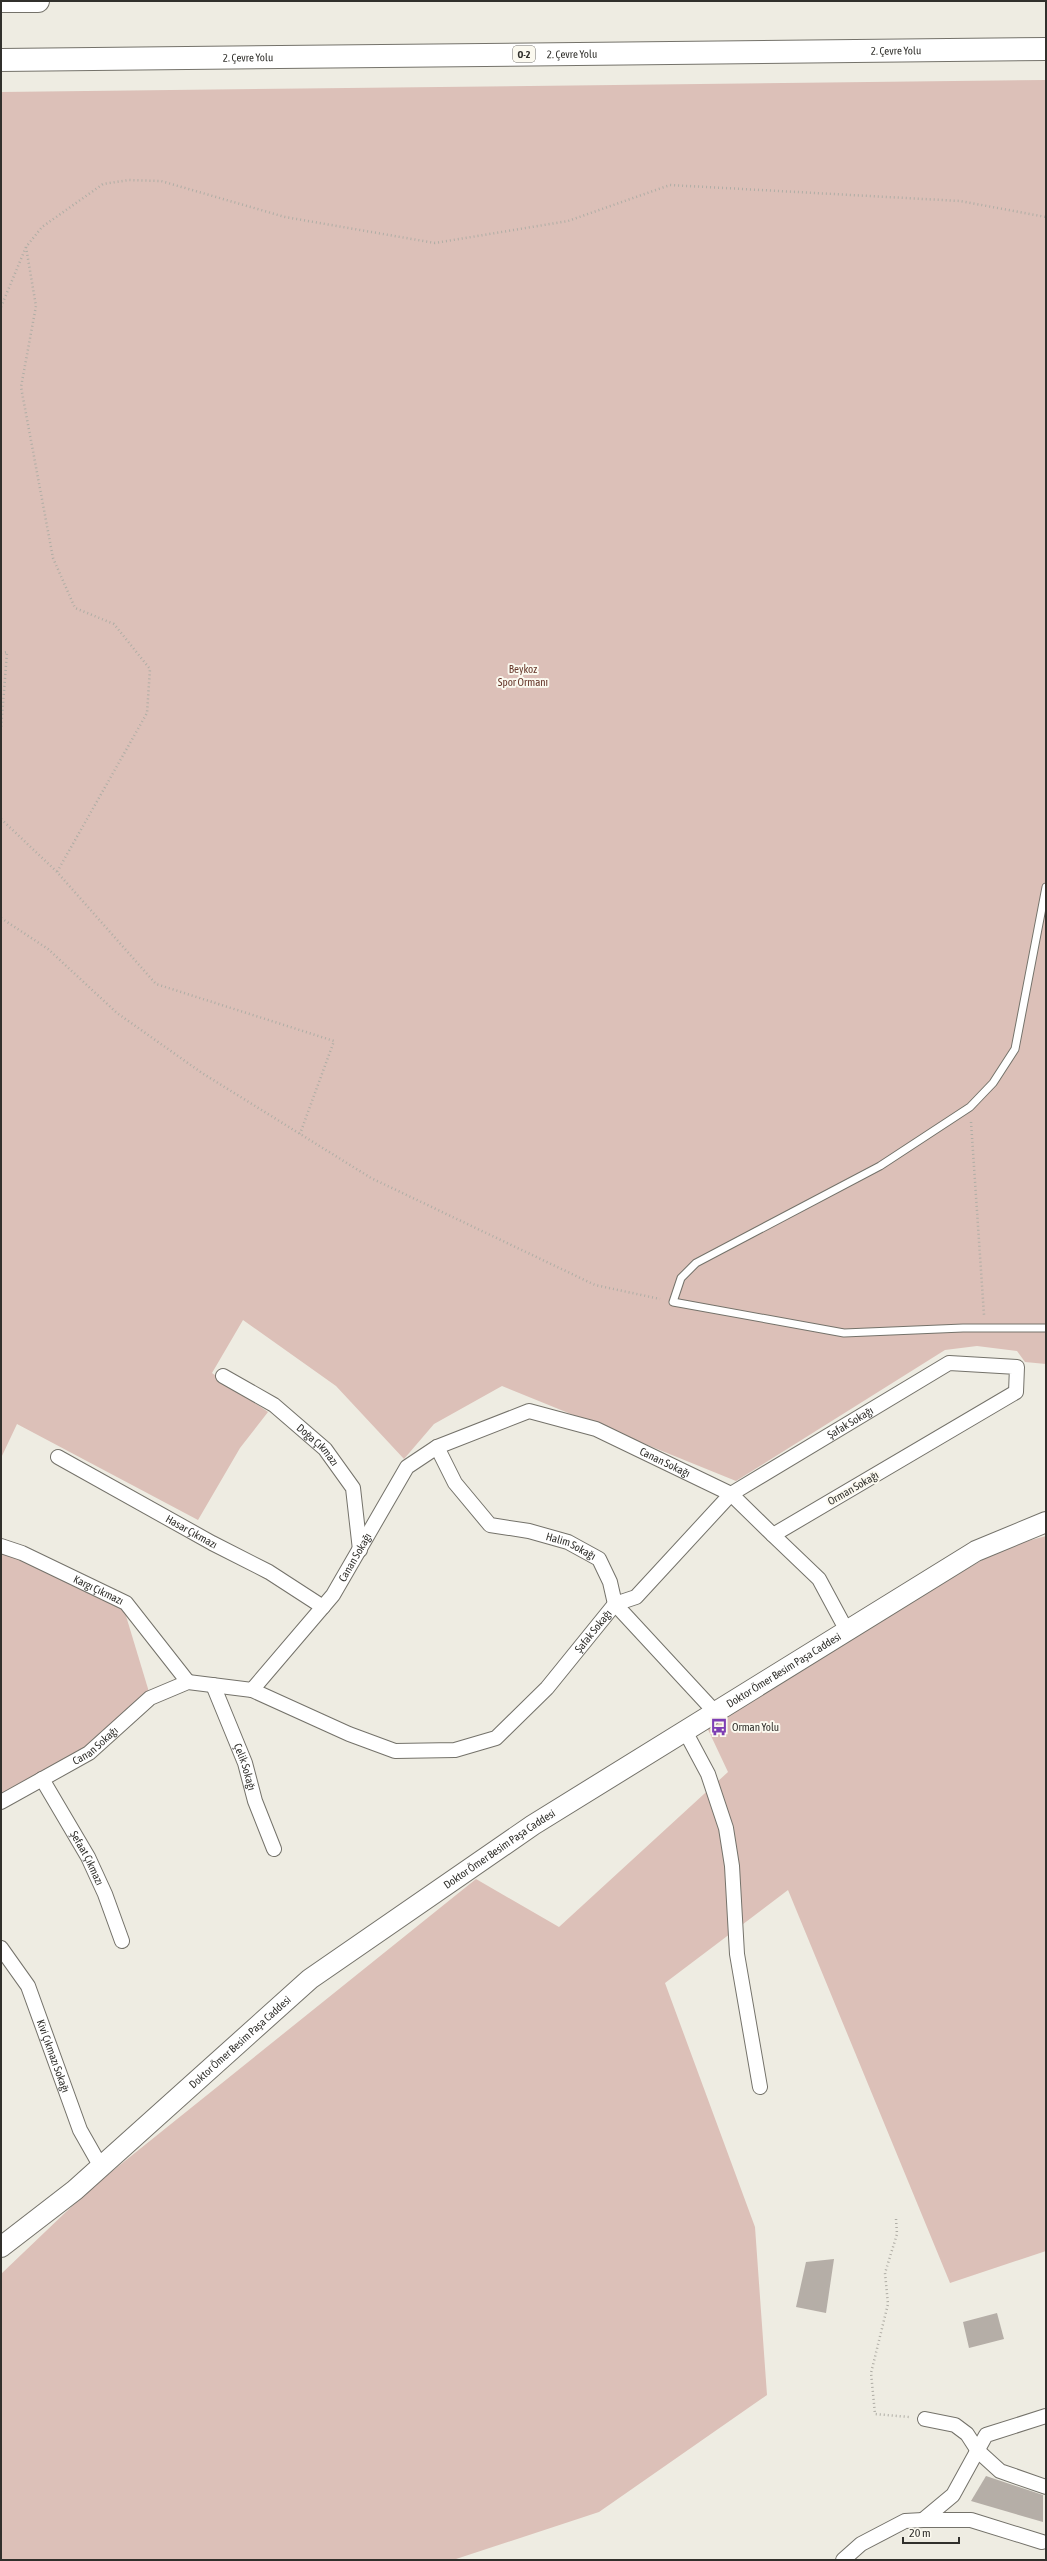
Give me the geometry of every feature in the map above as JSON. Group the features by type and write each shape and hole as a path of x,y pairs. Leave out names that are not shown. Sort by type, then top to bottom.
{"highway":[{"path":"1,1 38,1"},
{"name":"2. Çevre Yolu","path":"1,60 1046,49"}],"street":[{"name":"Orman Sokağı","path":"773,1535 1016,1392 1017,1367 948,1363"},
{"name":"Şafak Sokağı","path":"252,1690 349,1734 395,1751 455,1750 496,1738 548,1688 615,1604 636,1597 731,1494 948,1363"},
{"name":"Doğa Çıkmazı","path":"223,1376 274,1405 325,1450 353,1488 360,1550"},
{"name":"Canan Sokağı","path":"1,1802 89,1753 150,1698 188,1682 252,1690 333,1595 408,1467 437,1447 529,1411 596,1429 731,1494 773,1535"},
{"name":"Halim Sokağı","path":"437,1447 455,1484 490,1525 529,1531 568,1542 599,1559 610,1582 615,1604 715,1712"},
{"name":"Hasar Çıkmazı","path":"58,1457 212,1543 269,1572 323,1608"},
{"name":"Doktor Ömer Besim Paşa Caddesi","path":"1,2247 101,2167 310,1979 533,1825 685,1730 976,1551 1046,1522"},
{"path":"773,1535 819,1579 847,1631"},
{"name":"Kargı Çıkmazı","path":"1,1546 22,1553 126,1603 188,1682"},
{"name":"Çelik Sokağı","path":"213,1685 245,1763 255,1801 274,1849"},
{"path":"685,1730 708,1774 726,1828 732,1866 737,1954 760,2087"},
{"name":"Şefaat Çıkmazı","path":"42,1779 88,1857 105,1894 122,1941"},
{"name":"Kivi Çıkmazı Sokağı","path":"1,1948 28,1986 80,2130 101,2167"},
{"path":"923,2520 953,2495 986,2435 1046,2416"},
{"path":"925,2419 955,2425 967,2434 978,2452 1000,2471 1046,2487"},
{"path":"843,2560 861,2544 905,2521 970,2520 1042,2542"}],"lane":[{"path":"1046,887 1015,1049 993,1083 970,1107 880,1166 696,1263 681,1278 673,1302 844,1333 985,1327 1046,1328"}],"path":[{"path":"1,307 26,247 42,227 103,184 129,180 161,181 285,217 435,244 568,221 670,185 960,201 1046,217"},
{"path":"26,247 36,306 21,387 53,558 75,608 114,624 150,669 148,713 57,872"},
{"path":"1,653 7,652 1,730"},
{"path":"1,819 57,872 156,984 334,1041 300,1134"},
{"path":"1,918 48,949 117,1013 202,1073 371,1178 595,1285 673,1302"},
{"path":"970,1107 985,1327"},
{"path":"896,2219 897,2234 885,2273 888,2304 878,2339 871,2373 875,2414 925,2419"}],"green space":[{"name":"Beykoz Spor Ormanı","path":"1046,80 1046,1364 1025,1362 1017,1351 977,1346 945,1350 736,1481 502,1386 434,1424 404,1459 336,1386 243,1320 212,1373 268,1412 240,1448 198,1520 17,1424 1,1458 1,92"},
{"path":"1046,1536 1046,2251 950,2283 788,1890 665,1983 755,2227 767,2395 599,2512 453,2560 1,2560 1,2274 90,2189 476,1879 559,1927 728,1772 704,1721 1003,1548"},
{"path":"1,1552 20,1558 123,1606 149,1692 87,1749 1,1796"}],"building":[{"path":"834,2259 826,2313 796,2307 806,2262"},
{"path":"997,2313 1004,2339 969,2348 963,2322"},
{"path":"986,2476 1043,2495 1043,2522 971,2501"}],"place":[{"name":"Orman Yolu","path":"719,1727"}]}
